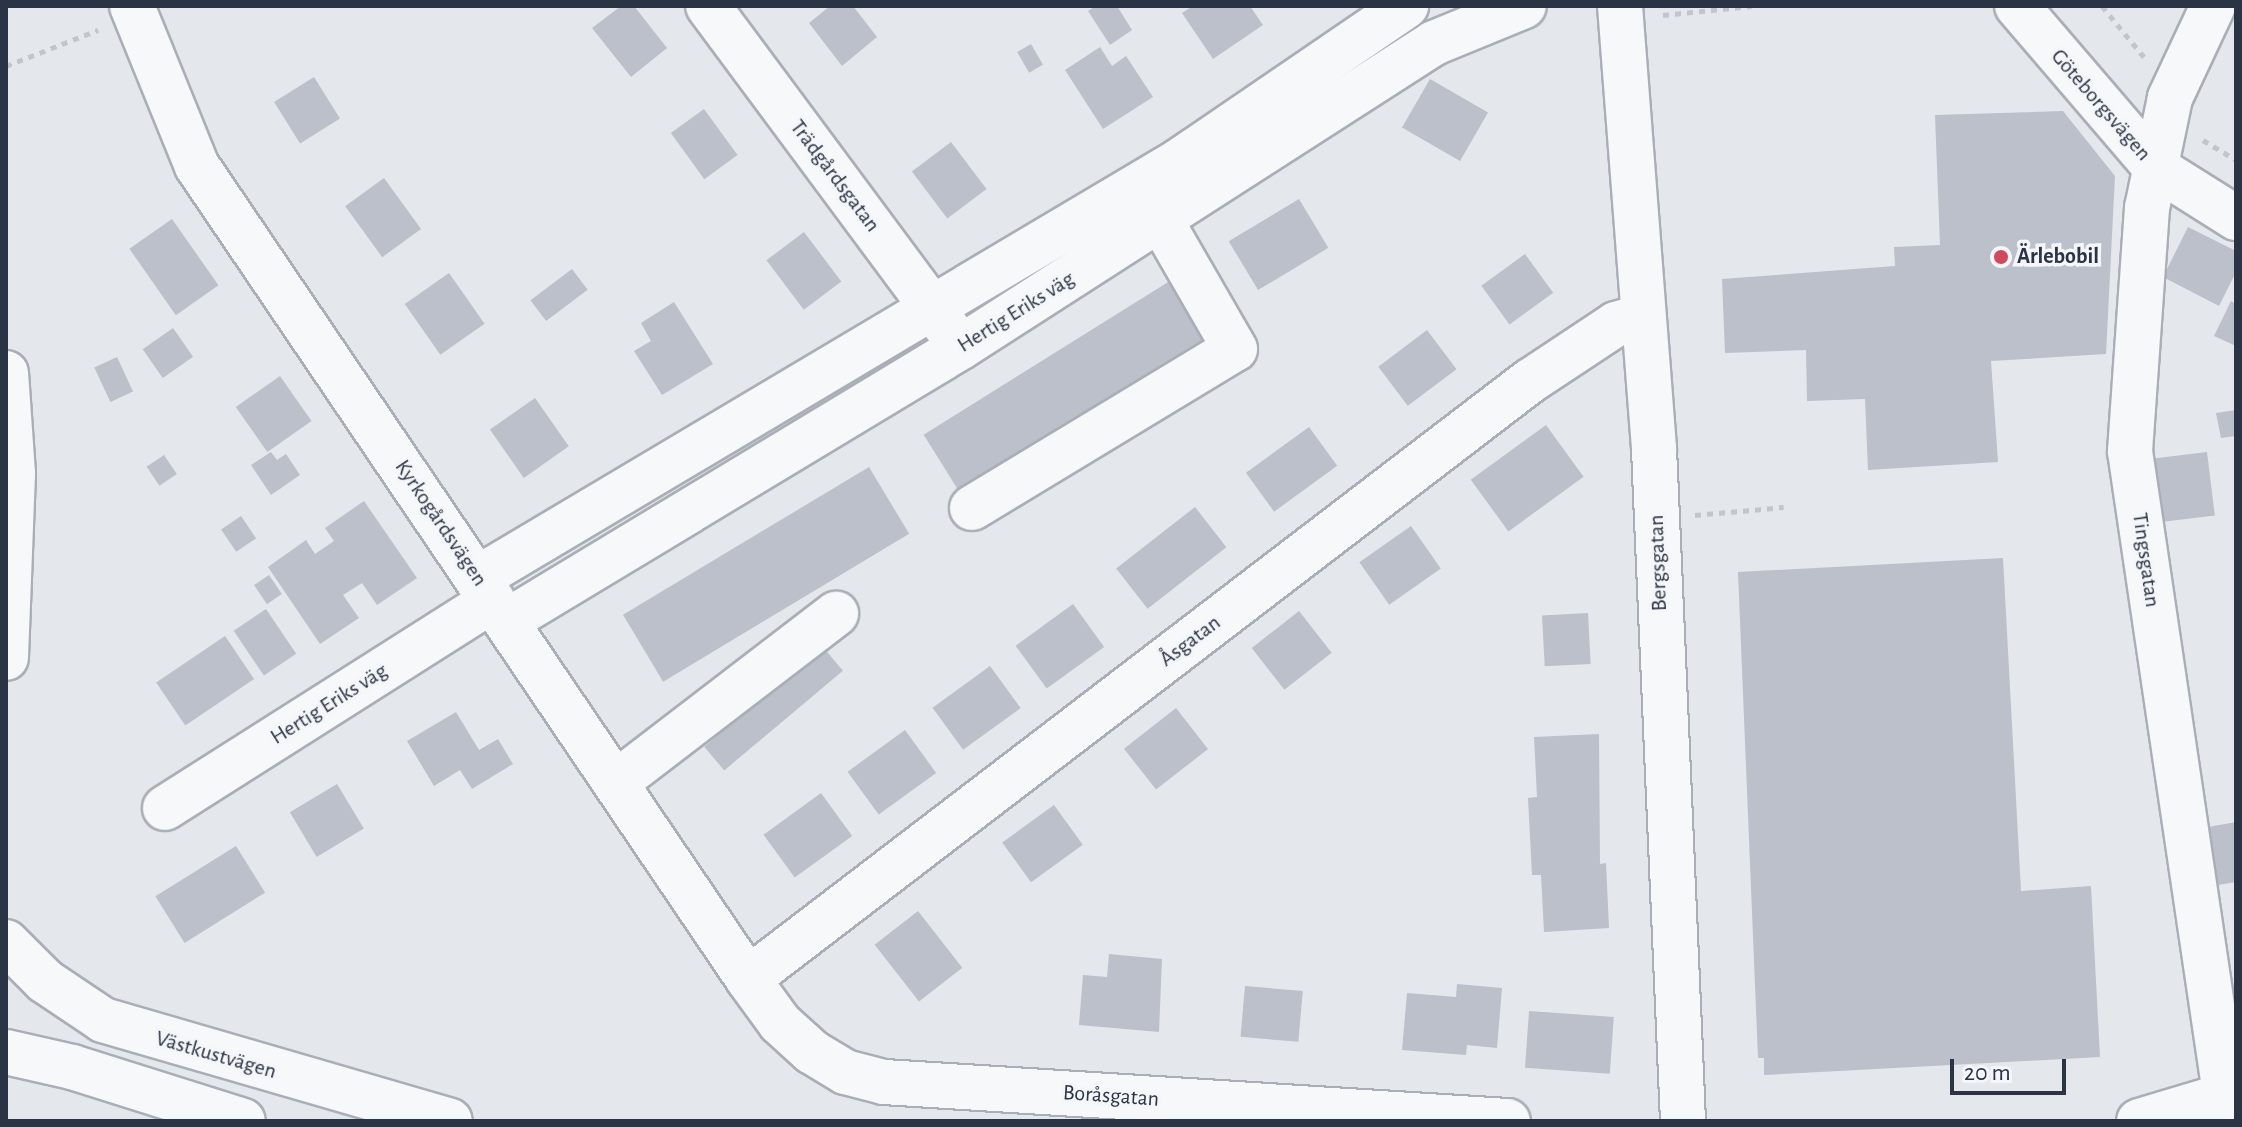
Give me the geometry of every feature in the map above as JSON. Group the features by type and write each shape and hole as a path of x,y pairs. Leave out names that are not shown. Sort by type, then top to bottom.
{"street":[{"name":"Trädgårdsgatan","path":"708,6 961,347"},
{"name":"Hertig Eriks väg","path":"165,808 493,600 934,310 1179,161 1406,6"},
{"name":"Hertig Eriks väg","path":"493,600 961,347 1434,43 1524,6"},
{"name":"Göteborgsvägen","path":"2017,6 2155,167 2236,218"},
{"name":"Tingsgatan","path":"2213,6 2170,98 2155,167 2134,338 2130,451 2230,1103"},
{"name":"Kyrkogårdsvägen","path":"134,11 197,166 780,1023"},
{"name":"Bergsgatan","path":"1637,11 1640,317 1654,449 1683,1121"},
{"path":"972,508 1235,349 1161,221"},
{"name":"Åsgatan","path":"748,979 1530,381 1616,324 1640,317"},
{"path":"6,373 13,474 6,658"},
{"path":"618,781 836,614"},
{"name":"Västkustvägen","path":"6,942 45,981 103,1020 450,1121"},
{"name":"Boråsgatan","path":"780,1023 812,1052 845,1072 884,1082 1296,1115 1508,1121"},
{"path":"6,1052 72,1067 243,1121"},
{"path":"2139,1121 2230,1103"}],"path":[{"path":"1637,11 1752,6"},
{"path":"6,66 134,11"},
{"path":"1690,515 1784,507"}],"building":[{"path":"621,6 634,6 667,48 631,77 592,28"},
{"path":"830,6 853,6 877,37 842,66 809,23"},
{"path":"1096,6 1117,6 1132,30 1110,45 1088,11"},
{"path":"1193,6 1250,6 1263,25 1213,59 1182,13"},
{"path":"1031,44 1043,65 1029,73 1017,52"},
{"path":"1100,47 1112,66 1126,56 1153,97 1103,129 1065,70"},
{"path":"314,77 340,119 300,143 274,102"},
{"path":"1430,79 1488,112 1460,161 1402,127"},
{"path":"704,109 738,155 704,179 671,133"},
{"path":"2063,111 2115,176 2106,354 1991,361 1998,462 1868,470 1865,399 1807,401 1806,350 1725,353 1722,279 1895,266 1894,247 1940,245 1935,115"},
{"path":"951,142 987,189 947,219 912,171"},
{"path":"384,178 421,229 382,257 345,206"},
{"path":"1299,199 1328,248 1258,290 1229,241"},
{"path":"172,219 218,285 176,315 129,249"},
{"path":"2188,227 2236,251 2236,272 2219,306 2163,277"},
{"path":"804,232 841,282 804,310 766,260"},
{"path":"1525,254 1553,293 1510,325 1481,286"},
{"path":"572,269 588,290 546,321 530,300"},
{"path":"449,273 485,324 440,355 405,304"},
{"path":"1173,279 1217,349 968,505 924,435"},
{"path":"2231,301 2236,304 2236,346 2214,336"},
{"path":"674,302 713,364 662,395 634,351 651,341 641,323"},
{"path":"173,328 193,357 163,378 143,349"},
{"path":"1427,330 1456,369 1408,406 1378,367"},
{"path":"117,357 133,391 110,402 94,368"},
{"path":"280,376 312,421 267,452 236,407"},
{"path":"535,398 569,446 524,478 490,430"},
{"path":"2236,410 2236,436 2221,438 2216,413"},
{"path":"1546,425 1584,477 1508,531 1471,480"},
{"path":"1309,427 1337,466 1274,512 1246,473"},
{"path":"271,452 277,460 286,454 300,475 271,495 251,465"},
{"path":"2207,452 2215,516 2161,522 2153,459"},
{"path":"164,455 177,474 159,486 147,467"},
{"path":"869,467 909,534 663,682 623,615"},
{"path":"364,501 417,578 377,605 362,583 343,595 359,618 320,644 268,567 306,540 315,554 334,541 325,528"},
{"path":"1195,507 1226,547 1148,609 1116,569"},
{"path":"241,516 256,538 236,552 221,529"},
{"path":"1411,526 1441,569 1389,605 1359,562"},
{"path":"2003,558 2021,891 2091,886 2100,1057 1764,1075 1764,1058 1758,1058 1738,572"},
{"path":"269,575 282,594 267,604 254,585"},
{"path":"1073,604 1104,647 1047,689 1016,646"},
{"path":"266,609 296,654 264,676 234,631"},
{"path":"1299,611 1332,653 1284,690 1252,648"},
{"path":"1588,613 1591,664 1545,666 1542,615"},
{"path":"225,636 254,679 185,726 156,682"},
{"path":"823,647 843,671 724,770 704,747"},
{"path":"990,666 1021,708 963,750 933,708"},
{"path":"1176,708 1208,749 1156,790 1124,749"},
{"path":"456,712 479,750 498,739 513,764 472,789 460,770 434,786 407,741"},
{"path":"905,730 936,773 879,815 848,772"},
{"path":"1599,734 1600,864 1606,863 1609,928 1544,932 1541,875 1532,875 1528,798 1537,797 1534,737"},
{"path":"337,784 364,829 317,857 290,812"},
{"path":"821,793 852,836 795,878 764,835"},
{"path":"1054,805 1083,845 1031,882 1002,843"},
{"path":"2236,822 2236,882 2218,885 2208,827"},
{"path":"236,846 265,893 185,943 155,896"},
{"path":"918,911 962,968 919,1002 875,945"},
{"path":"1109,954 1162,959 1159,1032 1079,1025 1083,975 1107,977"},
{"path":"1457,984 1502,988 1497,1048 1467,1045 1466,1055 1402,1050 1407,993 1456,997"},
{"path":"1245,986 1303,991 1298,1042 1241,1037"},
{"path":"1529,1011 1614,1017 1610,1074 1525,1068"}],"place":[{"name":"Ärlebobil","path":"2001,257"}]}
